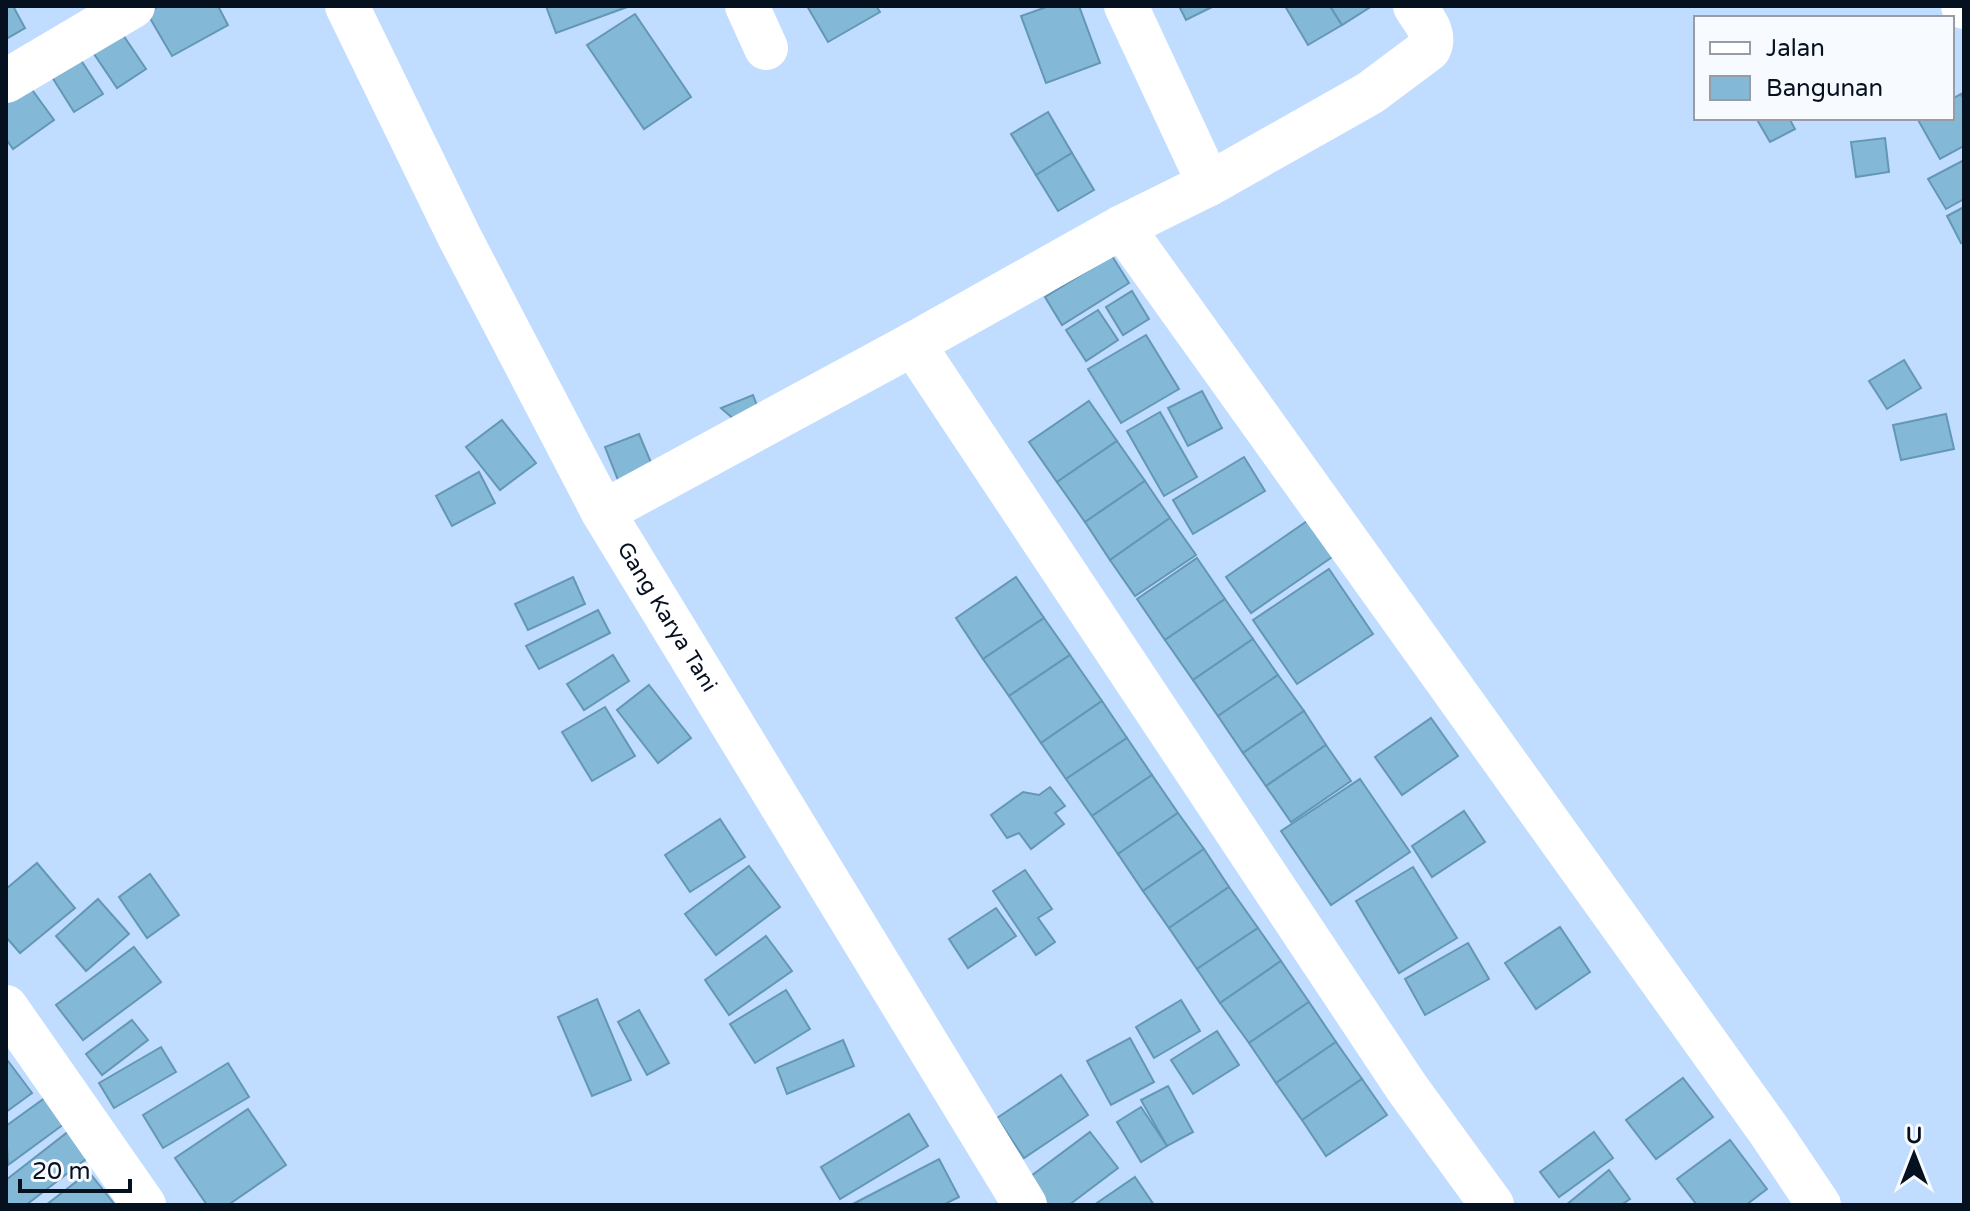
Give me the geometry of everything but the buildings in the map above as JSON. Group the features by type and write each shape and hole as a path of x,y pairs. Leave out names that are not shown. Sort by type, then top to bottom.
{"street":[{"path":"6,81 133,6"},
{"name":"Gang Karya Tani","path":"347,6 460,238 603,512 1025,1205"},
{"path":"747,6 766,48"},
{"path":"1126,6 1209,184"},
{"path":"603,512 1122,227 1209,184 1370,93 1429,49 1432,34 1415,6"},
{"path":"1122,227 1770,1132 1819,1205"},
{"path":"913,344 1407,1088 1492,1205"},
{"path":"6,1007 144,1205"}]}
